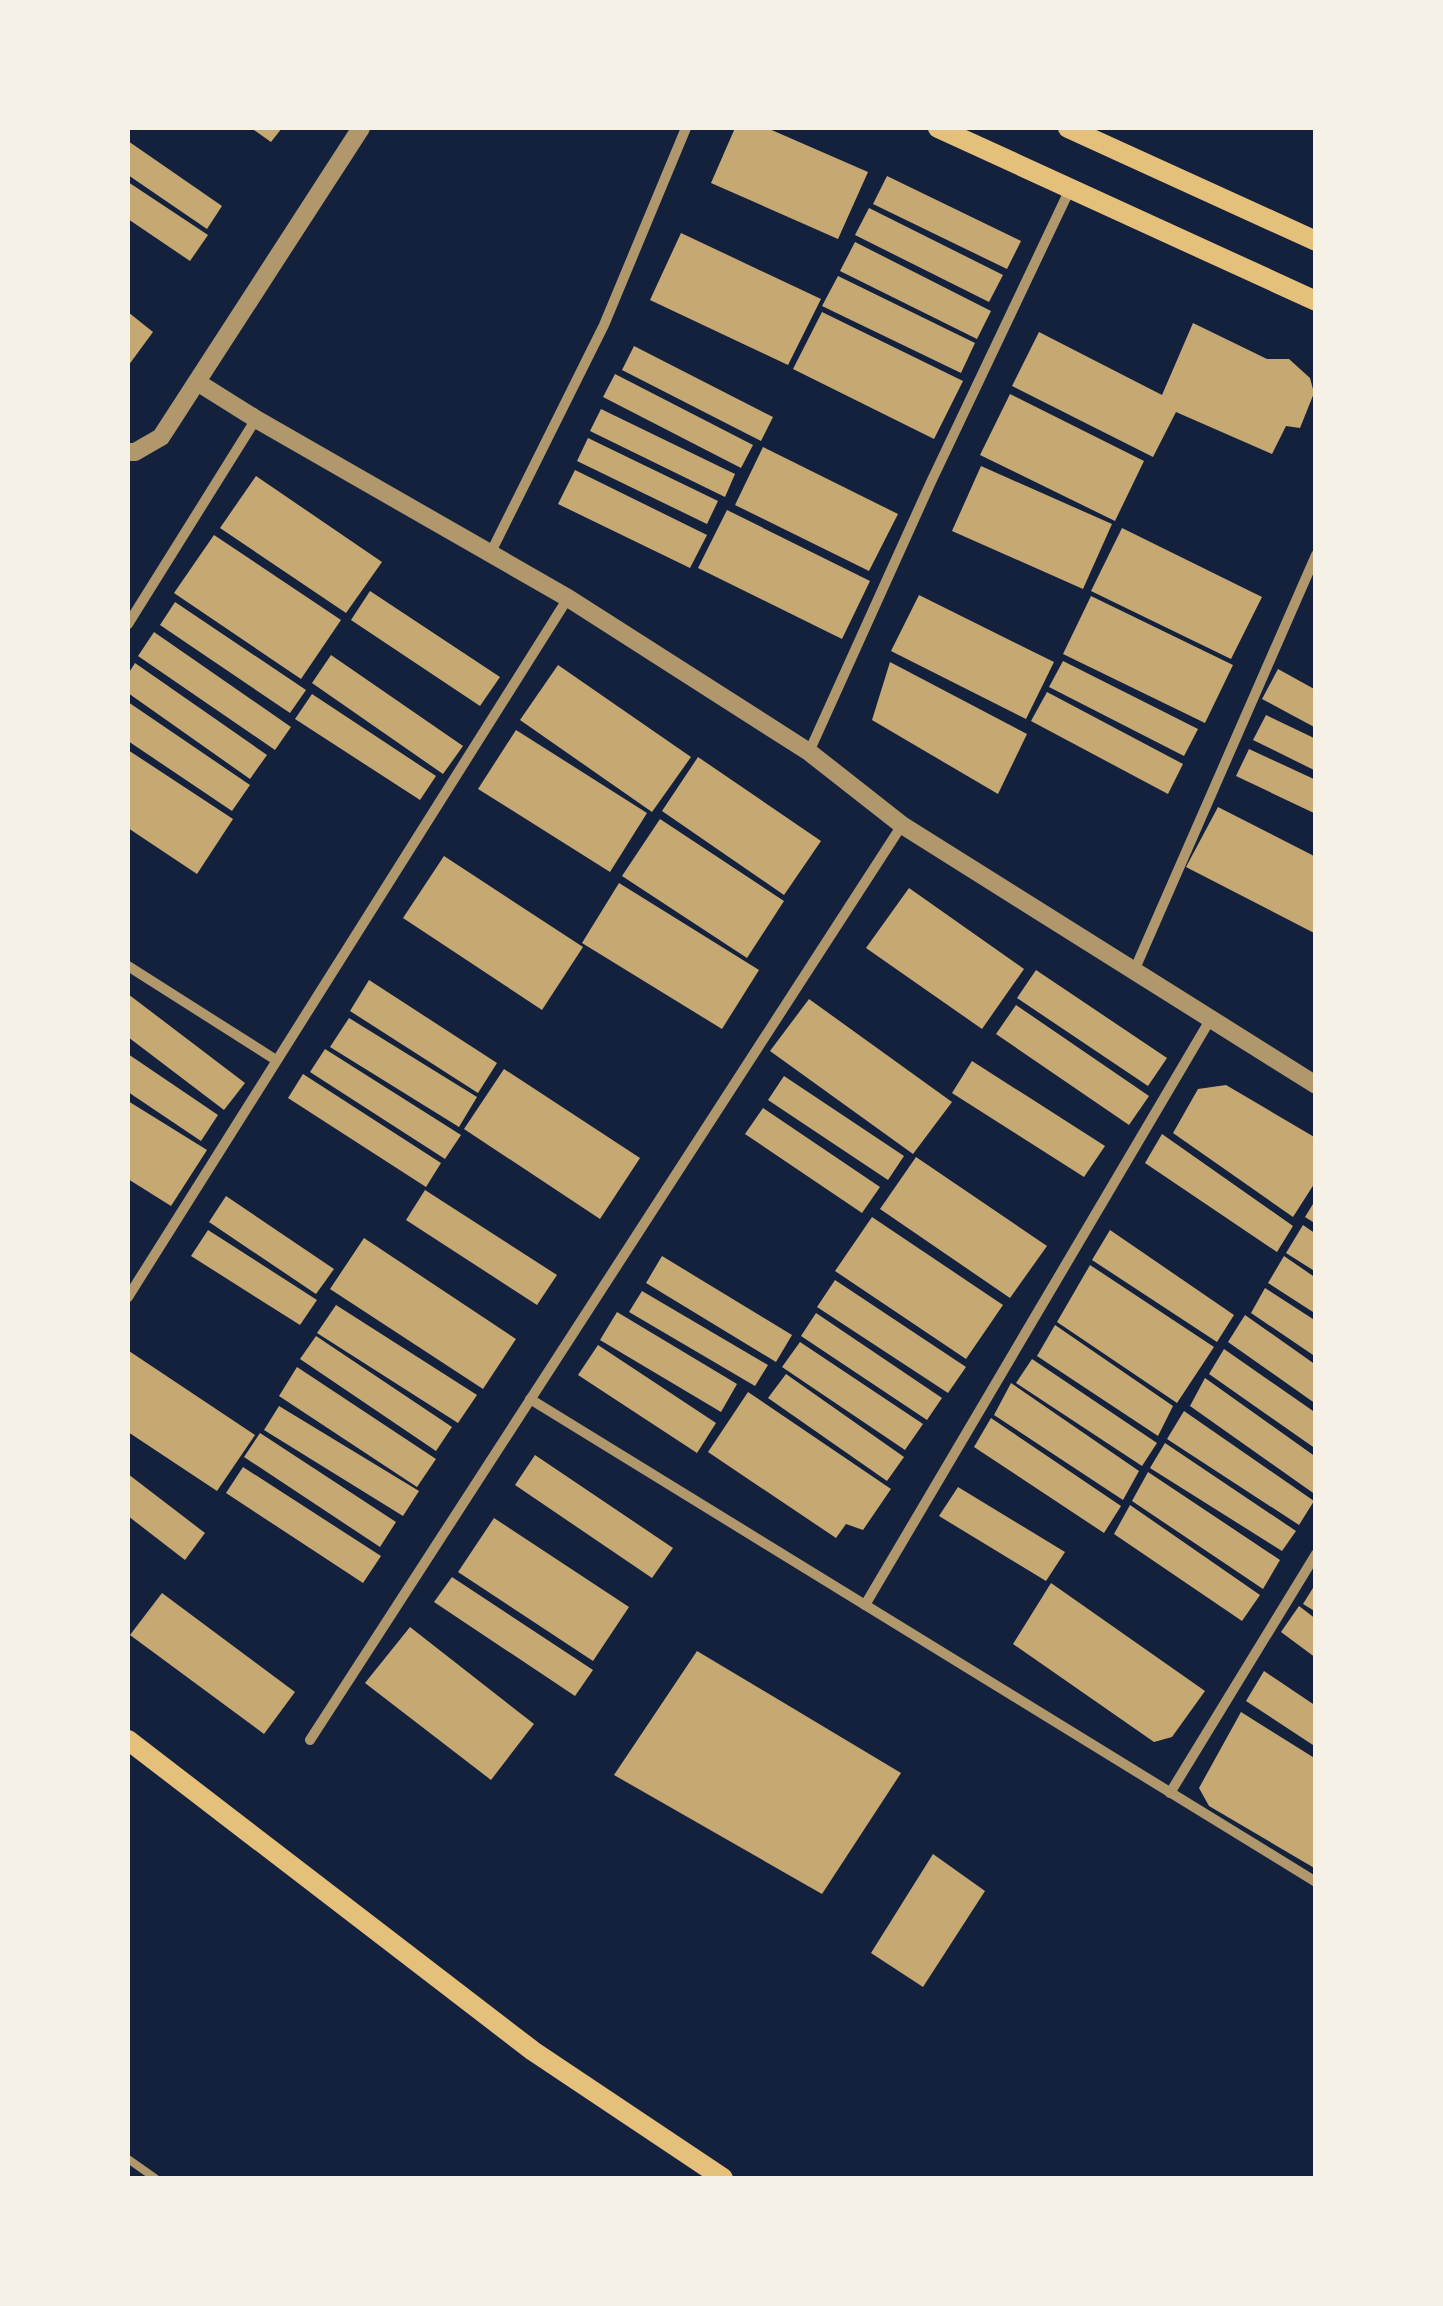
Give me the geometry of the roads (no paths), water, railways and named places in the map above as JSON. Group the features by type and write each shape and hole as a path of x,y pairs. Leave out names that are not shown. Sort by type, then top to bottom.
{"main road":[{"path":"938,128 1316,301"},
{"path":"1068,128 1108,136 1316,241"},
{"path":"128,1740 533,2051 723,2178"}],"street":[{"path":"128,452 161,437 361,128"},
{"path":"491,552 604,326 686,128"},
{"path":"809,752 1070,188"},
{"path":"197,382 568,598 809,752 902,826 1316,1085"},
{"path":"128,624 256,419"},
{"path":"1134,972 1316,555"},
{"path":"128,1296 568,598"},
{"path":"310,1740 902,826"},
{"path":"128,966 276,1060"},
{"path":"865,1605 1210,1020"},
{"path":"530,1399 1316,1882"},
{"path":"1170,1793 1316,1554"}],"lane":[{"path":"128,2159 155,2178"}]}
